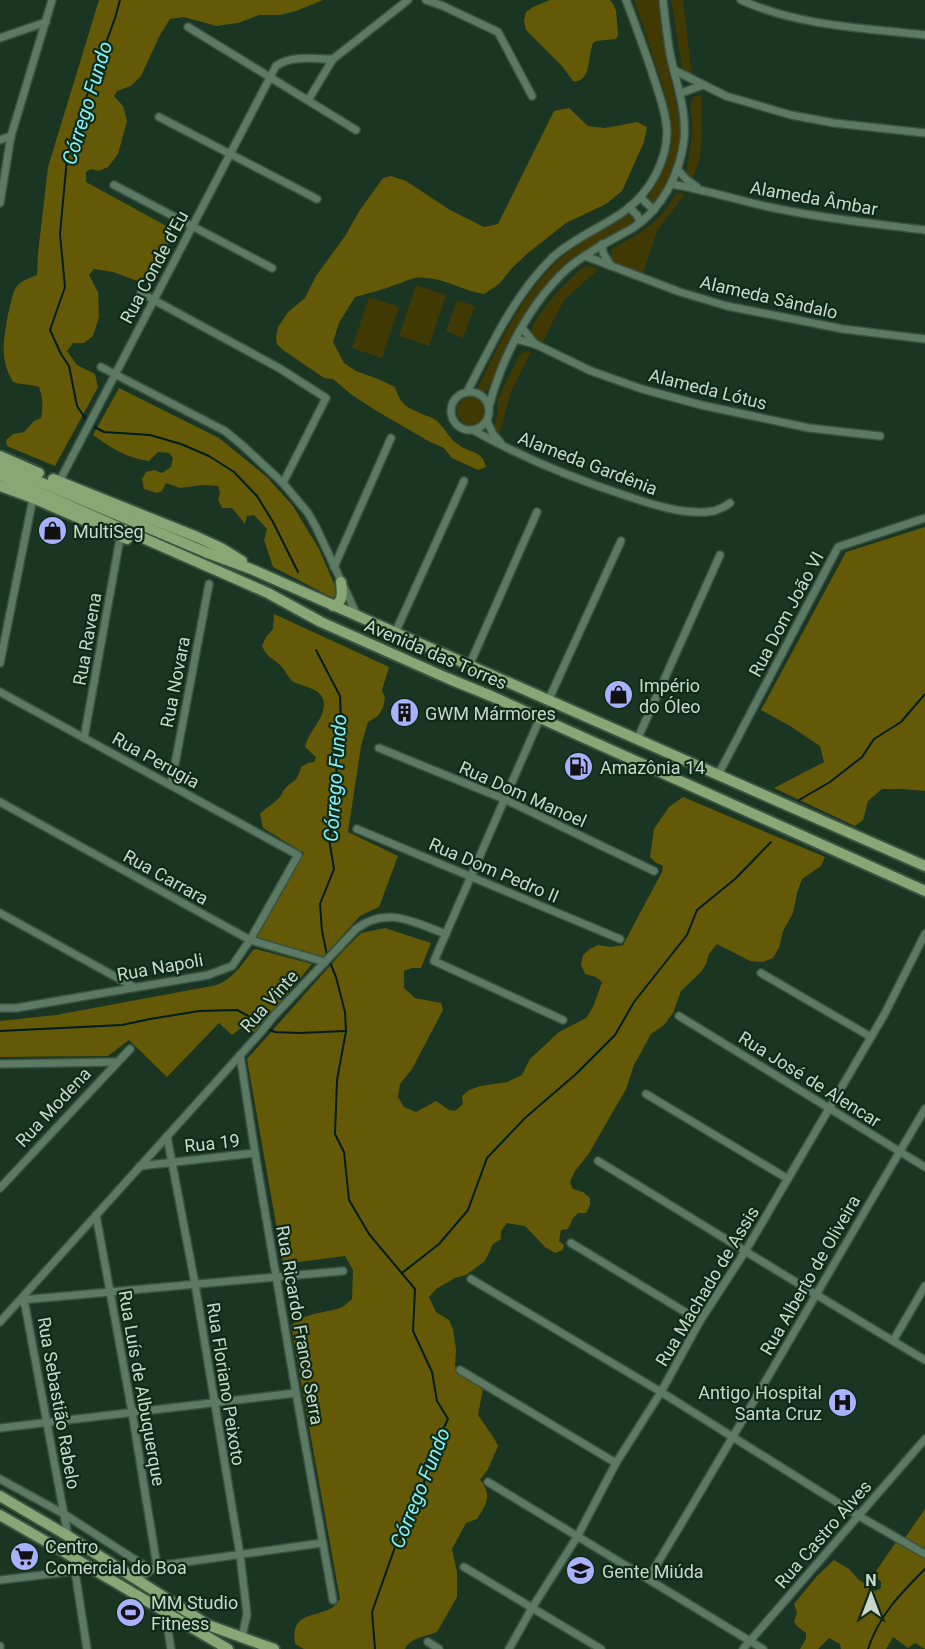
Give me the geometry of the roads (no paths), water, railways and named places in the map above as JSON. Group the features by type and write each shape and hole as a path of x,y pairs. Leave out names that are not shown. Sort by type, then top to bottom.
{"main road":[{"path":"0,456 221,548 241,559 251,569"},
{"name":"Avenida das Torres","path":"0,465 205,552 251,569 925,866"},
{"name":"Avenida das Torres","path":"0,475 268,593 321,622 925,891"},
{"path":"0,486 33,498 321,622"},
{"path":"333,606 341,599 341,582"},
{"path":"491,696 485,688 489,680 498,680 521,689"},
{"path":"0,1496 68,1536 208,1625 274,1649"},
{"path":"0,1515 228,1649"}],"street":[{"path":"0,203 11,136 52,0"},
{"path":"310,97 333,59 408,0"},
{"path":"426,0 498,32 532,96"},
{"path":"467,392 500,327 540,271 573,242 641,197 660,166 666,146 667,130 660,99 626,0"},
{"path":"489,407 481,395 476,392 467,392 454,399 450,415 456,425 467,430 472,430 487,421 494,384 527,318 546,291 566,270 585,256 640,222 661,202 671,184 681,156 685,116 670,56 663,0"},
{"path":"741,0 780,14 835,24 925,35"},
{"path":"0,38 46,22"},
{"path":"188,27 356,130"},
{"name":"Rua Conde d'Eu","path":"59,482 276,66 283,61 294,59 333,59"},
{"path":"674,70 726,96 790,115 834,123 925,133"},
{"path":"681,93 703,85"},
{"path":"159,117 317,199"},
{"path":"0,140 11,136"},
{"name":"Alameda Âmbar","path":"677,169 699,188"},
{"name":"Alameda Âmbar","path":"671,184 699,188 743,201 818,217 925,230"},
{"path":"114,185 272,268"},
{"path":"641,197 654,210"},
{"path":"629,207 640,222"},
{"path":"602,244 603,253 611,266"},
{"name":"Alameda Sândalo","path":"585,256 680,292 728,306 843,329 925,339"},
{"path":"141,293 279,368 326,398 283,483"},
{"name":"Alameda Lótus","path":"522,328 535,344"},
{"name":"Alameda Lótus","path":"516,339 535,344 602,375 701,405 809,428 880,436"},
{"path":"101,367 225,432 242,444 283,483 308,513 316,527 357,616"},
{"name":"Alameda Gardênia","path":"487,421 493,434 505,448"},
{"name":"Alameda Gardênia","path":"472,430 548,467 601,488 654,504 671,508 712,511 730,503"},
{"path":"334,567 391,438"},
{"path":"395,633 464,481"},
{"path":"0,663 33,498"},
{"path":"469,666 537,512"},
{"name":"Rua Dom João VI","path":"718,776 838,547 925,518"},
{"path":"548,701 621,541"},
{"name":"Rua Ravena","path":"84,738 119,544"},
{"path":"637,740 720,555"},
{"name":"Rua Novara","path":"171,785 209,584"},
{"name":"Rua Perugia","path":"0,692 298,855"},
{"path":"540,718 434,961 563,1020"},
{"name":"Rua Dom Manoel","path":"379,748 504,799 654,871"},
{"name":"Rua Carrara","path":"0,802 250,940 326,961"},
{"name":"Rua Dom Pedro II","path":"357,829 620,939"},
{"name":"Rua Napoli","path":"0,1008 16,1008 208,975 232,966 250,940 298,855"},
{"path":"0,913 134,987"},
{"name":"Rua Vinte","path":"0,1322 273,1017 364,922 389,916 446,934"},
{"name":"Rua Machado de Assis","path":"509,1649 577,1537 616,1463 661,1392 700,1321 746,1250 871,1037 925,934"},
{"path":"761,973 871,1037"},
{"name":"Rua José de Alencar","path":"679,1016 925,1167"},
{"name":"Rua Modena","path":"0,1188 130,1049"},
{"name":"Rua Ricardo Franco Serra","path":"240,1055 333,1600"},
{"path":"0,1064 116,1062"},
{"path":"646,1094 788,1179"},
{"name":"Rua Alberto de Oliveira","path":"648,1579 734,1438 925,1109"},
{"name":"Rua Floriano Peixoto","path":"167,1136 195,1284 240,1555 246,1609 246,1623 242,1637"},
{"name":"Rua 19","path":"172,1162 255,1153"},
{"path":"598,1161 925,1360"},
{"path":"140,1166 172,1162"},
{"name":"Rua Luís de Albuquerque","path":"96,1215 132,1412 154,1568"},
{"path":"571,1243 700,1321"},
{"path":"21,1300 343,1272"},
{"path":"471,1279 925,1554"},
{"path":"893,1341 925,1286"},
{"name":"Rua Sebastião Rabelo","path":"21,1300 25,1305 68,1536"},
{"path":"460,1370 616,1463"},
{"path":"0,1428 296,1393"},
{"name":"Rua Castro Alves","path":"743,1649 925,1439"},
{"path":"0,1479 154,1568"},
{"path":"489,1482 763,1649"},
{"path":"136,1580 154,1568 322,1544"},
{"path":"65,1552 72,1572 87,1649"},
{"path":"464,1567 601,1649"},
{"path":"0,1580 93,1569"},
{"path":"165,1611 171,1649"},
{"path":"428,1642 439,1649"}],"waterway":[{"name":"Córrego Fundo","path":"120,0 67,158 60,234 65,287 50,330 69,366 77,406 89,424 104,432 150,435 181,444 209,456 234,472 257,496 298,572"},
{"name":"Córrego Fundo","path":"316,650 340,696 341,726 336,759 338,807 329,839 334,869 320,904 327,955 336,977 345,1012 346,1031 337,1080 335,1134 344,1152 349,1200 369,1234 415,1289 413,1331 432,1372 437,1401 448,1419 430,1457 420,1499 395,1547 372,1612 375,1649"},
{"path":"799,800 830,782 862,757 874,739 901,722 925,694"},
{"path":"402,1273 439,1244 468,1210 487,1158 525,1118 576,1074 615,1035 634,1002 687,935 697,910 735,879 771,842"},
{"path":"0,1031 122,1025 199,1011 237,1010 275,1032 346,1031"},
{"path":"868,1649 885,1615 899,1596 925,1569"}],"place":[{"name":"MultiSeg","path":"52,531"},
{"name":"Império do Óleo","path":"618,695"},
{"name":"GWM Mármores","path":"404,713"},
{"name":"Amazônia 14","path":"579,767"},
{"name":"Antigo Hospital Santa Cruz","path":"843,1402"},
{"name":"Centro Comercial do Boa","path":"24,1556"},
{"name":"Gente Miúda","path":"581,1571"},
{"name":"MM Studio Fitness","path":"130,1612"}]}
